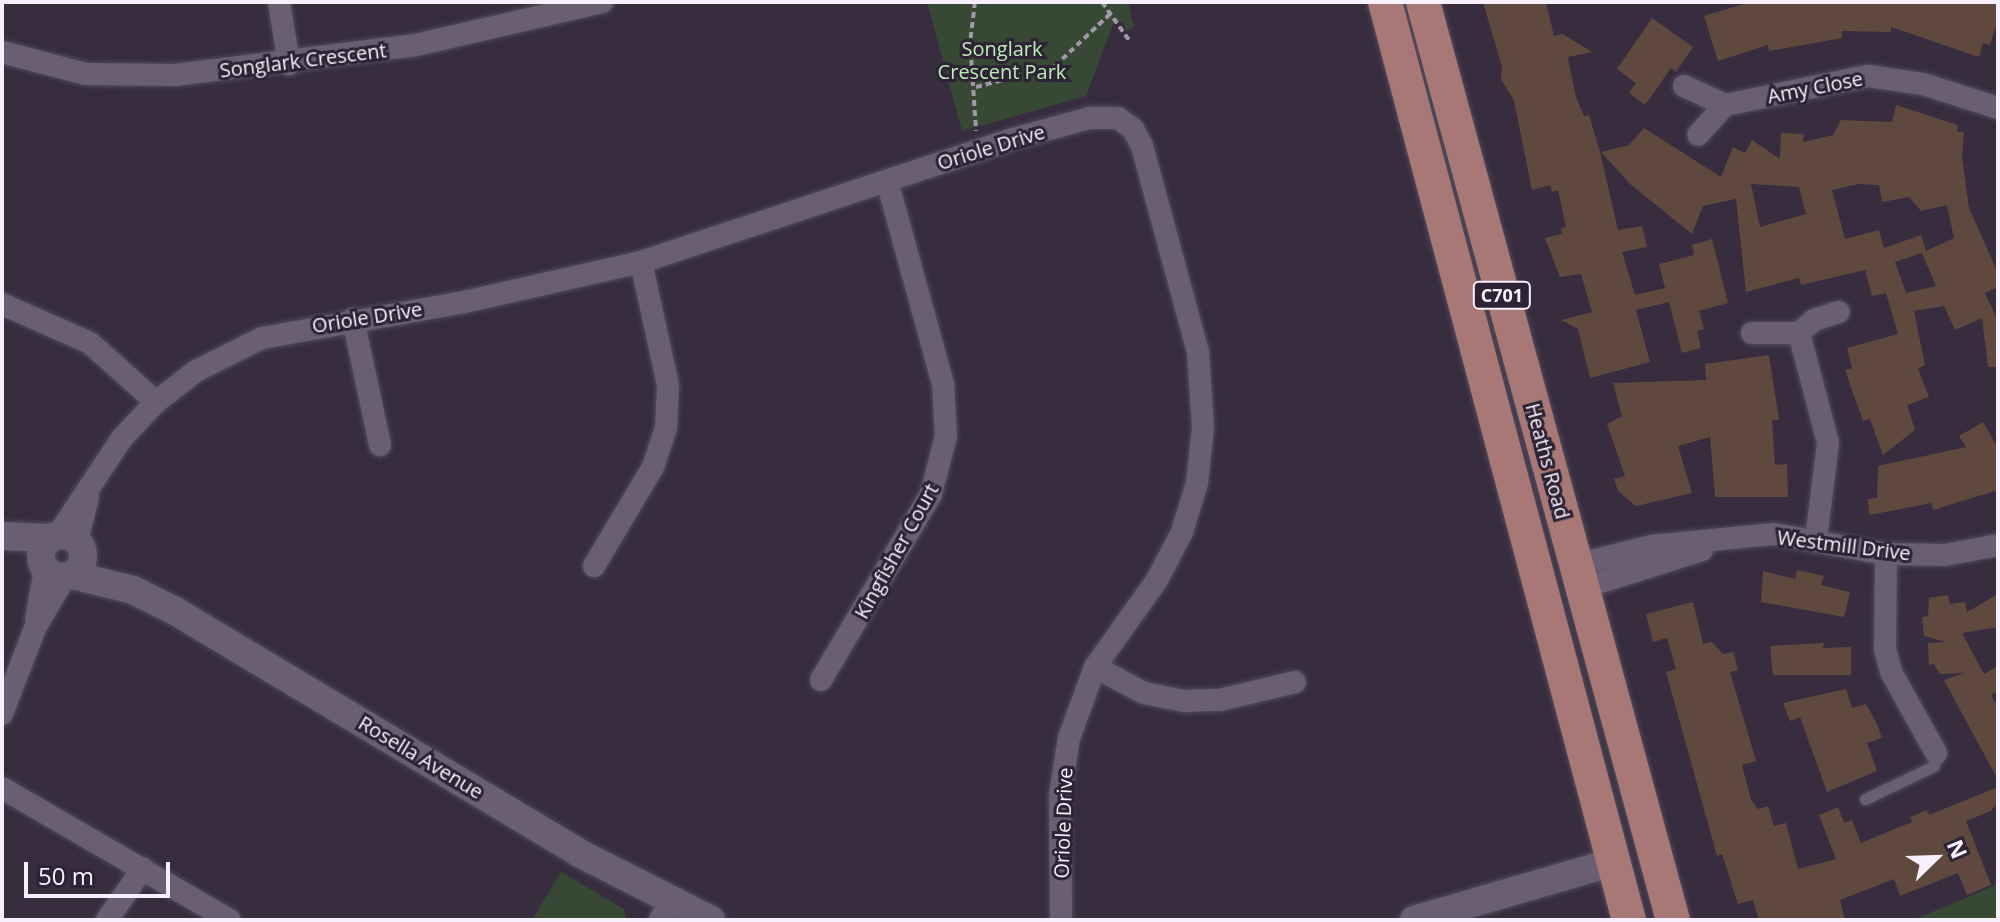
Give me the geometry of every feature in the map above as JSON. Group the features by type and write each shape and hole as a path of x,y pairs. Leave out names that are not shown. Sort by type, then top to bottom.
{"main road":[{"name":"Heaths Road","path":"1385,2 1544,588 1629,920"},
{"name":"Heaths Road","path":"1423,2 1673,920"},
{"path":"1544,588 1579,577"},
{"path":"1613,862 1654,851"}],"street":[{"path":"279,2 289,64"},
{"name":"Songlark Crescent","path":"2,52 54,68 113,77 289,64 416,45 563,7 602,2"},
{"name":"Amy Close","path":"1725,105 1868,76 1923,84 1998,108"},
{"path":"1684,86 1725,105 1698,135"},
{"name":"Oriole Drive","path":"2,714 91,484 122,438 156,402 196,371 253,341 353,319 464,302 641,262 975,151 1090,118 1107,116 1127,124 1142,146 1198,352 1203,427 1191,505 1170,559 1095,667 1076,714 1063,767 1061,920"},
{"name":"Kingfisher Court","path":"821,680 931,494 946,436 943,384 887,181"},
{"path":"594,566 653,467 666,428 668,385 641,262"},
{"path":"2,304 90,343 156,402"},
{"path":"1752,333 1799,333 1814,320 1839,312"},
{"path":"353,319 380,445"},
{"path":"1799,333 1828,443 1816,539"},
{"name":"Rosella Avenue","path":"2,536 61,556 133,590 666,911 711,920"},
{"name":"Westmill Drive","path":"1579,577 1737,537 1816,539 1886,554 1945,555 1998,545"},
{"name":"Rosella Avenue","path":"2,543 61,556"},
{"path":"1886,554 1885,649 1891,672 1936,753"},
{"path":"1095,667 1144,693 1184,701 1220,700 1295,682"},
{"path":"2,788 230,920"},
{"path":"1414,920 1613,862"},
{"path":"107,920 143,868"}],"lane":[{"path":"1865,799 1934,766 1936,753"}],"path":[{"path":"975,2 970,40 976,87 975,151"},
{"path":"1102,2 1129,40"},
{"path":"976,87 1055,66 1110,14"}],"green space":[{"name":"Songlark Crescent Park","path":"927,2 1128,2 1134,27 1126,31 1123,21 1113,24 1086,96 962,131"},
{"path":"561,872 624,909 627,920 532,920"},
{"path":"1998,876 1998,920 1913,920 1994,886"}],"building":[{"path":"1483,2 1546,2 1554,36 1563,34 1592,52 1568,57 1569,64 1576,97 1584,116 1589,115 1600,152 1618,230 1642,226 1647,247 1622,252 1635,295 1665,288 1659,264 1694,255 1692,245 1712,239 1728,303 1699,311 1704,329 1697,331 1701,348 1682,353 1669,302 1636,310 1650,362 1590,378 1578,329 1561,320 1592,312 1581,274 1560,277 1545,238 1562,234 1561,228 1566,227 1558,190 1552,192 1550,185 1532,190 1514,101 1501,79 1502,67"},
{"path":"1750,2 1998,2 1998,19 1990,45 1983,43 1979,57 1891,27 1891,32 1842,31 1842,38 1769,51 1768,45 1718,61 1704,16"},
{"path":"1652,18 1693,47 1676,72 1671,68 1645,105 1629,93 1636,83 1617,69"},
{"path":"1896,105 1958,125 1957,131 1964,133 1962,156 1969,208 1998,273 1998,287 1985,293 1998,321 1998,367 1988,367 1982,318 1955,330 1944,306 1914,311 1925,365 1918,369 1929,397 1907,405 1915,430 1883,455 1870,419 1863,421 1845,370 1852,368 1847,348 1898,334 1886,293 1872,296 1865,270 1801,285 1799,278 1746,292 1736,199 1703,206 1692,234 1630,184 1601,152 1629,145 1644,128 1721,177 1733,147 1745,153 1752,140 1780,159 1781,133 1804,134 1803,142 1833,135 1841,120 1892,122","holes":["1751,184 1799,187 1806,214 1760,227","1859,184 1879,185 1882,202 1909,197 1921,211 1947,205 1954,238 1926,251 1921,235 1884,248 1879,230 1845,239 1832,190","1922,253 1936,286 1906,293 1895,262"]},
{"path":"1769,355 1779,420 1772,420 1775,465 1787,464 1788,497 1715,497 1710,437 1678,446 1692,493 1636,506 1618,491 1614,479 1625,476 1607,424 1622,416 1613,383 1706,380 1705,364"},
{"path":"1983,422 1998,448 1998,490 1933,510 1932,503 1869,515 1868,499 1877,498 1878,466 1966,447 1959,436"},
{"path":"1797,570 1824,576 1821,585 1850,592 1844,617 1761,602 1763,571 1795,579"},
{"path":"1998,594 1998,627 1962,633 1984,674 1998,666 1998,691 1991,695 1998,707 1998,780 1944,680 1964,673 1940,674 1934,664 1929,665 1928,643 1946,642 1924,636 1922,617 1928,616 1929,598 1948,595 1950,604 1965,602 1967,612"},
{"path":"1693,602 1703,644 1712,642 1723,654 1733,652 1738,670 1730,672 1756,761 1742,765 1751,800 1758,809 1768,806 1774,826 1786,823 1798,869 1836,859 1819,815 1838,807 1844,823 1852,820 1861,843 1912,822 1910,817 1927,810 1929,815 1998,787 1998,802 1991,811 1966,821 1991,885 1967,895 1958,873 1900,896 1894,879 1840,900 1845,920 1759,920 1753,900 1738,904 1722,854 1717,856 1666,672 1676,669 1667,638 1653,642 1646,614"},
{"path":"1824,643 1823,648 1851,647 1851,675 1773,675 1770,646"},
{"path":"1846,689 1852,708 1866,704 1876,722 1882,738 1867,743 1877,771 1827,792 1800,717 1790,721 1783,703"}]}
